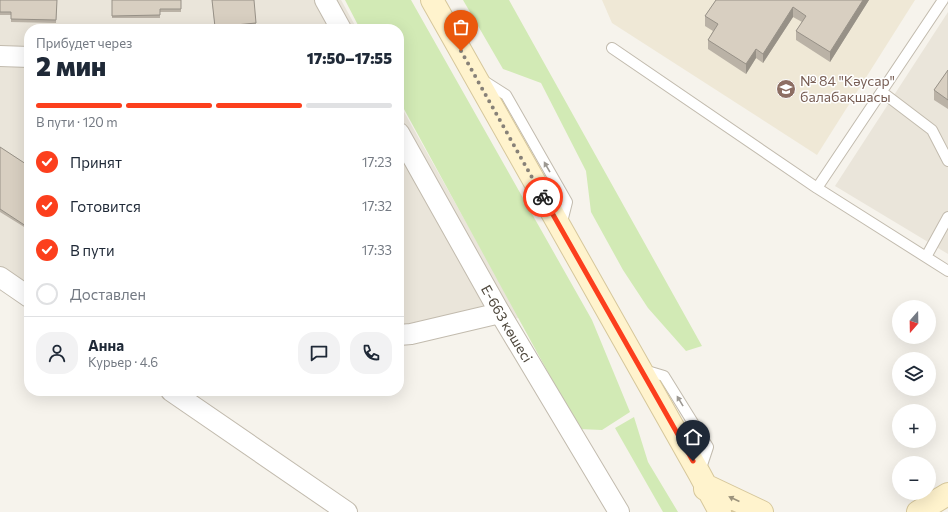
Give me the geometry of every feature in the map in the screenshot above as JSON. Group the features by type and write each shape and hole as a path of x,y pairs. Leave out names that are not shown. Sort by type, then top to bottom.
{"main road":[{"path":"432,0 641,369 720,512"},
{"path":"702,479 704,512"},
{"path":"702,479 762,512"},
{"path":"918,512 948,494"}],"street":[{"path":"325,0 338,24"},
{"path":"0,56 24,57"},
{"name":"Е-663 көшесі","path":"404,141 500,313 620,512"},
{"path":"0,277 24,294"},
{"path":"404,335 500,313"},
{"path":"177,396 347,512"}],"lane":[{"path":"817,188 943,0"},
{"path":"612,48 817,188 948,271"},
{"path":"882,92 932,130 948,161"},
{"path":"926,257 948,217"}],"shaded area":[{"path":"0,0 341,0 354,24 24,24 24,306 0,290"},
{"name":"№ 84 \"Кәусар\" балабақшасы","path":"602,0 915,0 817,155 612,23"},
{"path":"948,12 948,254 835,186"},
{"path":"404,112 520,318 404,328"}],"green space":[{"path":"345,0 411,0 592,320 630,412 602,430 579,429 404,109 404,24 357,24"},
{"path":"463,0 509,0 702,346 686,351 648,308 623,270 591,212 586,171 541,83 503,69"},
{"path":"634,417 648,462 678,512 663,512 615,428"}],"building":[{"path":"0,0 57,0 56,20 11,19 11,12 0,12"},
{"path":"112,0 181,0 181,9 160,9 160,15 112,16"},
{"path":"212,0 254,0 256,23 215,24"},
{"path":"716,0 863,0 830,52 796,31 806,16 793,7 763,54 756,49 746,64 708,40 718,24 705,16"},
{"path":"948,70 948,100 934,90"},
{"path":"0,147 24,163 24,225 0,209"}],"way so far":[{"path":"461,51 543,197"}],"place":[{"name":"№ 84 \"Кәусар\" балабақшасы","path":"786,89"}],"route":[{"path":"543,197 693,461"}]}
